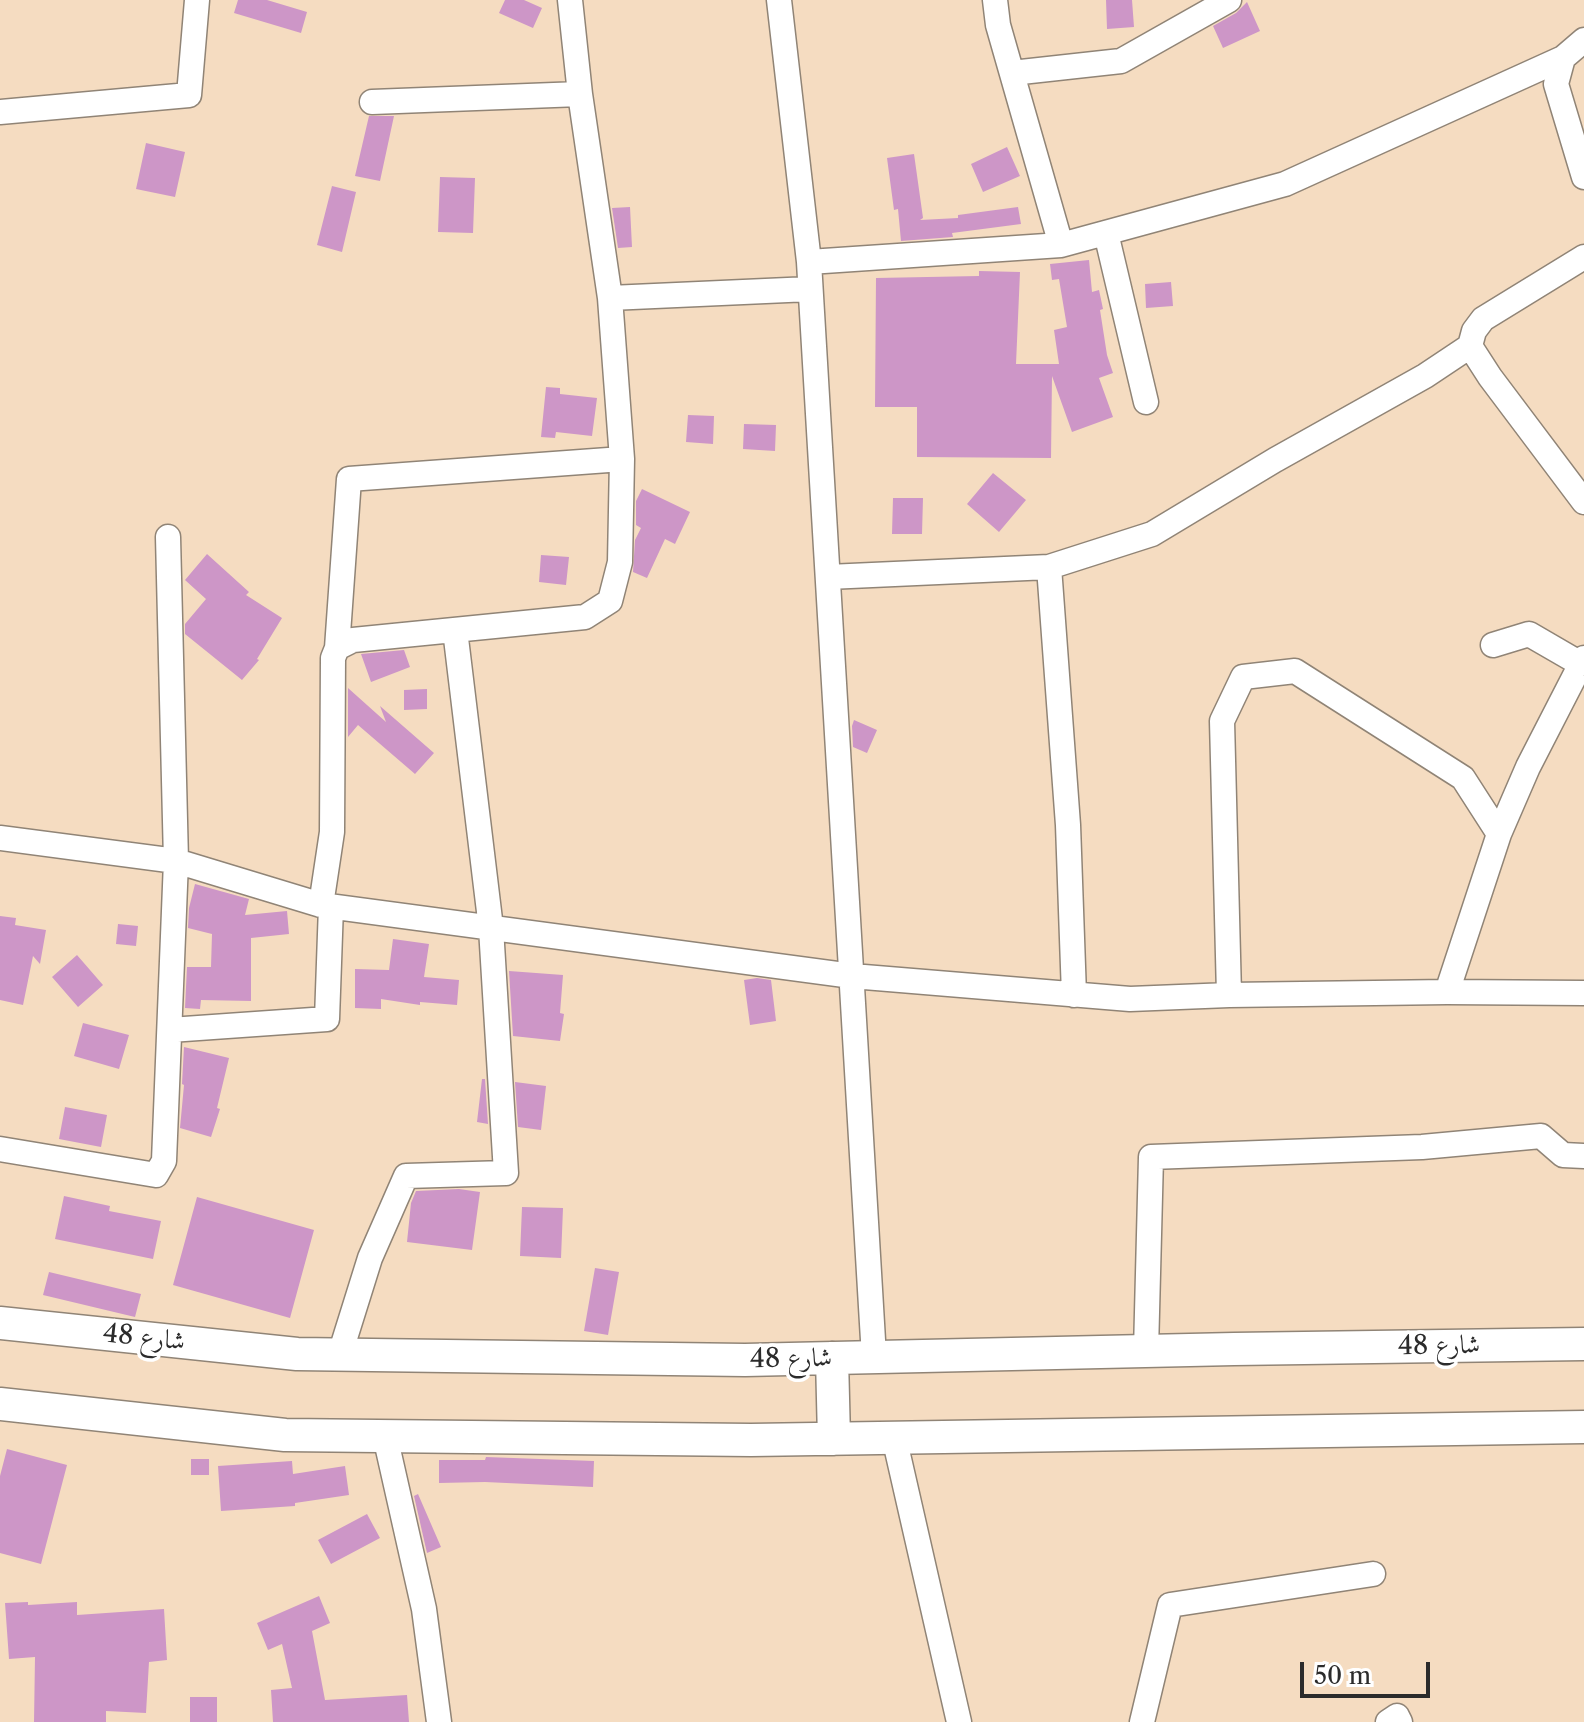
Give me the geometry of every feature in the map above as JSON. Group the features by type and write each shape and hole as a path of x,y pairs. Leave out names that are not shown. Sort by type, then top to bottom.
{"main road":[{"name":"شارع 48","path":"0,1323 297,1354 745,1360 1584,1344"},
{"path":"832,1358 834,1439"},
{"path":"0,1404 285,1435 834,1439 1584,1427"}],"street":[{"path":"0,112 189,95 197,0"},
{"path":"337,648 353,640 585,617 610,601 620,562 622,459 610,298 580,94 570,0"},
{"path":"779,0 809,262 874,1357"},
{"path":"995,0 998,25 1061,245"},
{"path":"1012,73 1121,61 1229,0"},
{"path":"809,262 1061,245 1285,184 1563,58 1584,40"},
{"path":"1563,58 1556,84 1584,177"},
{"path":"372,102 580,94"},
{"path":"1106,233 1146,402"},
{"path":"828,577 1049,567 1152,534 1275,460 1425,376 1470,346 1474,331 1483,319 1584,257"},
{"path":"610,298 810,289"},
{"path":"1470,346 1584,502"},
{"path":"170,1030 327,1019 326,906 332,832 333,658 337,648 349,479 622,459"},
{"path":"0,1149 156,1175 164,1161 176,861 168,537"},
{"path":"1049,567 1068,825 1074,995"},
{"path":"340,1354 370,1258 406,1176 506,1173 491,928 455,630"},
{"path":"1447,992 1499,834 1528,767 1582,661 1529,634 1493,645"},
{"path":"1229,995 1222,721 1243,677 1295,671 1463,778 1499,834"},
{"path":"0,838 176,861 326,906 852,976 1130,999 1447,992 1584,993"},
{"path":"1146,1351 1151,1157 1422,1147 1541,1136 1563,1155 1584,1156"},
{"path":"385,1436 424,1609 439,1722"},
{"path":"894,1437 959,1722"},
{"path":"1142,1722 1170,1605 1373,1574"},
{"path":"1388,1722 1397,1716 1400,1722"}],"building":[{"path":"238,0 267,0 307,12 301,33 234,13"},
{"path":"505,0 524,0 542,8 533,28 499,13"},
{"path":"1106,0 1132,0 1134,27 1107,29"},
{"path":"1247,2 1260,31 1223,48 1213,26 1236,13"},
{"path":"369,116 394,116 380,181 355,176"},
{"path":"146,143 185,152 175,197 136,189"},
{"path":"1007,147 1020,176 983,192 971,164"},
{"path":"914,154 923,218 920,220 958,218 958,215 1018,207 1021,224 952,233 953,237 901,241 887,158"},
{"path":"440,177 475,178 473,233 438,232"},
{"path":"332,186 356,192 342,252 317,245"},
{"path":"630,207 632,247 618,248 612,208"},
{"path":"1089,260 1092,292 1099,290 1107,355 1113,373 1099,378 1113,417 1072,432 1052,376 1051,458 917,457 917,407 875,407 876,278 979,276 979,271 1020,272 1016,364 1059,364 1054,330 1067,327 1059,279 1052,280 1050,264"},
{"path":"1171,282 1173,306 1146,308 1145,284"},
{"path":"546,387 560,388 560,394 597,398 592,436 556,432 555,438 541,437"},
{"path":"688,415 714,416 713,444 686,442"},
{"path":"744,424 776,425 775,451 743,449"},
{"path":"993,473 1026,500 999,532 967,504"},
{"path":"642,489 690,512 675,544 665,539 647,578 633,572 635,540 641,528 636,525 636,501"},
{"path":"893,498 923,498 922,534 892,534"},
{"path":"207,554 249,592 246,595 282,618 259,660 242,680 185,634 185,624 206,599 185,580"},
{"path":"541,555 569,557 566,585 539,582"},
{"path":"404,650 410,667 371,682 361,654"},
{"path":"348,688 386,722 380,706 434,753 415,774 358,725 348,737"},
{"path":"427,689 427,709 404,710 404,690"},
{"path":"854,720 877,730 867,753 853,747"},
{"path":"195,884 249,899 245,915 287,911 289,934 251,938 251,1001 201,1000 200,1009 185,1008 187,967 211,967 212,934 188,928"},
{"path":"0,916 16,918 15,925 46,930 40,964 33,956 23,1005 0,1000"},
{"path":"118,924 138,926 136,946 116,944"},
{"path":"393,939 429,944 424,977 459,980 457,1005 420,1002 420,1005 381,999 381,1009 355,1008 355,969 389,970"},
{"path":"77,955 103,985 78,1007 52,977"},
{"path":"509,971 563,975 560,1013 564,1014 560,1041 513,1036"},
{"path":"744,980 771,980 776,1021 750,1025"},
{"path":"83,1023 129,1035 119,1069 74,1056"},
{"path":"184,1047 229,1058 217,1108 220,1109 211,1137 180,1128"},
{"path":"482,1079 485,1079 488,1124 477,1122"},
{"path":"515,1082 546,1086 541,1130 518,1127"},
{"path":"65,1107 107,1115 101,1147 59,1139"},
{"path":"459,1189 480,1192 472,1250 407,1242 411,1203 416,1191"},
{"path":"64,1196 110,1206 109,1211 161,1221 153,1259 55,1239"},
{"path":"197,1197 314,1230 290,1318 173,1285"},
{"path":"522,1207 563,1208 561,1258 520,1256"},
{"path":"595,1268 619,1272 608,1335 584,1331"},
{"path":"49,1272 141,1294 135,1317 43,1295"},
{"path":"7,1449 67,1465 41,1564 0,1553 0,1476"},
{"path":"486,1457 594,1461 593,1487 439,1483 439,1460 485,1460"},
{"path":"191,1459 209,1459 209,1475 191,1475"},
{"path":"292,1461 293,1474 345,1466 349,1495 295,1503 295,1506 221,1511 218,1466"},
{"path":"418,1494 441,1547 427,1553 414,1496"},
{"path":"367,1514 380,1538 331,1564 318,1540"},
{"path":"319,1596 330,1623 312,1631 325,1700 407,1695 409,1722 273,1722 271,1690 292,1688 282,1644 268,1650 257,1623"},
{"path":"28,1602 28,1605 77,1602 77,1615 164,1609 167,1660 149,1662 146,1713 106,1711 106,1722 34,1722 35,1657 9,1659 5,1603"},
{"path":"190,1697 217,1697 217,1722 190,1722"}]}
